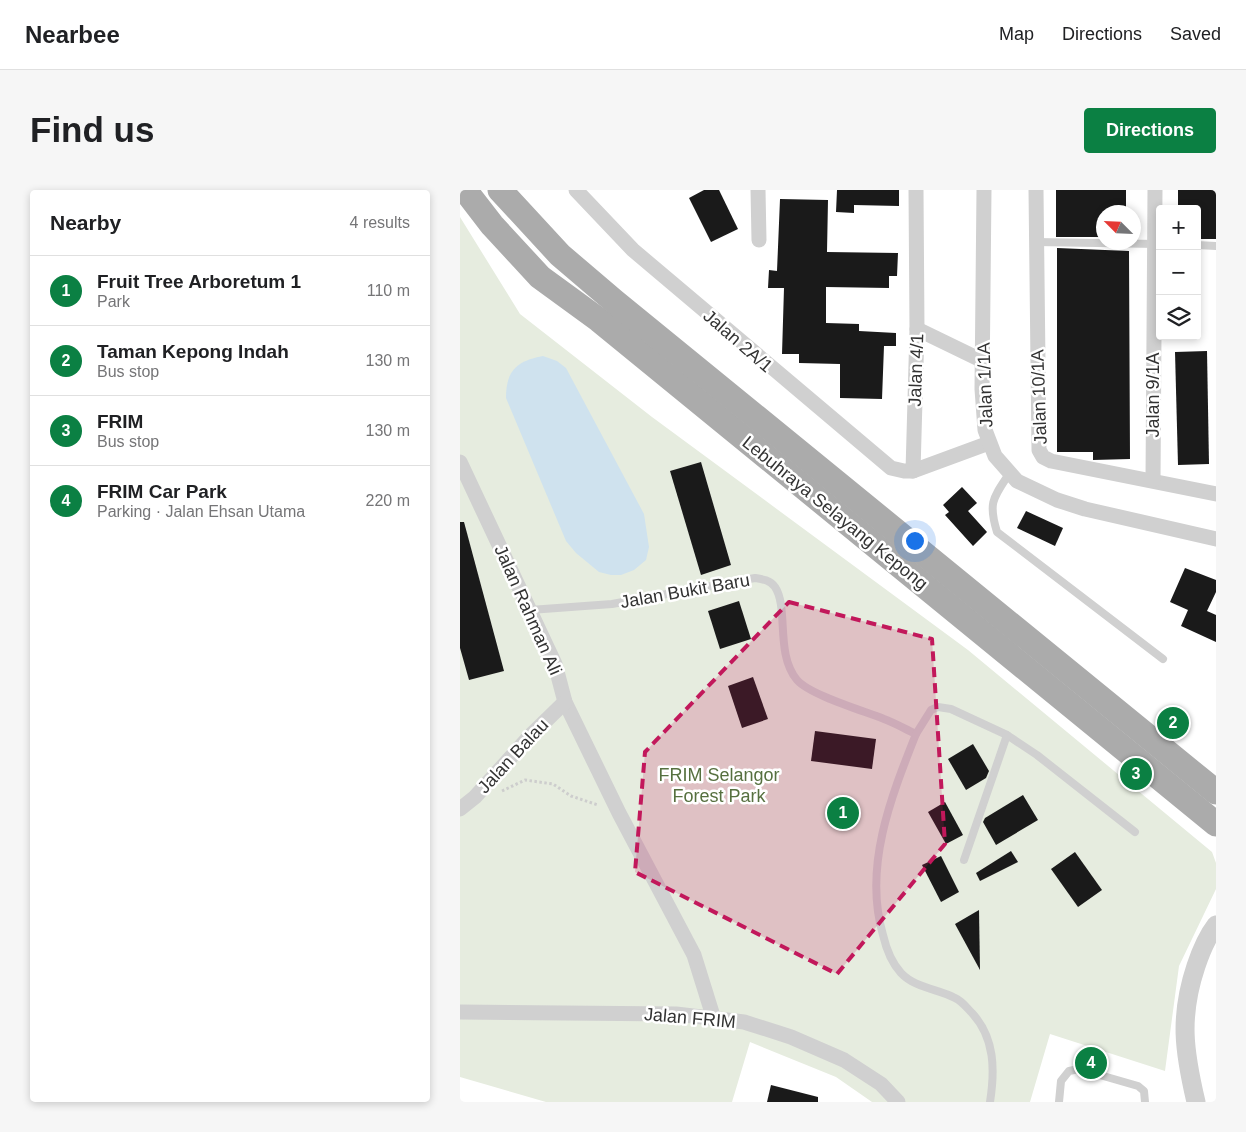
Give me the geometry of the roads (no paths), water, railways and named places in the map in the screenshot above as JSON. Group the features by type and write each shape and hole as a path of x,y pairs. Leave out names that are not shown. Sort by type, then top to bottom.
{"main road":[{"name":"Lebuhraya Selayang Kepong","path":"465,190 492,225 540,277 599,320 1216,824"},
{"name":"Lebuhraya Selayang Kepong","path":"500,190 560,255 614,301 1216,792"}],"street":[{"name":"Jalan 2A/1","path":"576,190 633,250 807,399 891,468 904,472 913,470"},
{"path":"758,190 759,240"},
{"name":"Jalan 4/1","path":"913,470 918,329 916,190"},
{"name":"Jalan 1/1A","path":"984,190 983,361 985,430 995,456 1009,474 1029,488 1085,509 1216,539"},
{"name":"Jalan 10/1A","path":"1036,190 1039,450 1043,457 1051,461 1216,494"},
{"name":"Jalan 9/1A","path":"1155,190 1156,217"},
{"name":"Jalan 9/1A","path":"1152,480 1157,250"},
{"path":"918,329 983,361"},
{"path":"913,470 989,443"},
{"name":"Jalan Rahman Ali","path":"460,462 555,664 565,702 619,813 694,955 712,1016"},
{"name":"Jalan Balau","path":"460,809 475,797 529,737 565,702"},
{"path":"1196,1102 1187,1065 1184,1034 1188,992 1208,935 1216,925"},
{"path":"1198,961 1216,948"},
{"name":"Jalan FRIM","path":"460,1012 646,1013 712,1016 767,1028 819,1048 863,1070 898,1102"}],"lane":[{"path":"1036,242 1156,244"},
{"path":"1201,245 1216,246"},
{"path":"1009,474 994,497 991,507 997,532 1163,659"},
{"name":"Jalan Bukit Baru","path":"530,610 612,604 754,578 768,580 775,587 779,598 784,649 788,665 797,680 813,691 916,734"},
{"path":"990,1102 992,1052 988,1035 983,1026 956,998 910,981 901,973 885,944 879,922 875,895 877,860 893,797 916,734 930,710 938,707 951,709 1007,735 1037,755 1135,832"},
{"path":"964,860 1007,735"},
{"path":"1059,1102 1061,1081 1069,1071 1079,1069 1138,1086 1144,1091 1145,1102"}],"water":[{"path":"543,356 557,361 566,368 644,514 649,547 646,560 634,570 621,575 599,572 576,553 566,541 506,398 508,380 515,368 526,361"}],"place":[{"name":"Taman Kepong Indah","path":"1173,723"},
{"name":"FRIM","path":"1136,774"},
{"name":"Fruit Tree Arboretum 1","path":"843,813"},
{"name":"FRIM Car Park","path":"1091,1063"}],"park label":[{"name":"FRIM Selangor Forest Park","path":"719,785"}]}
